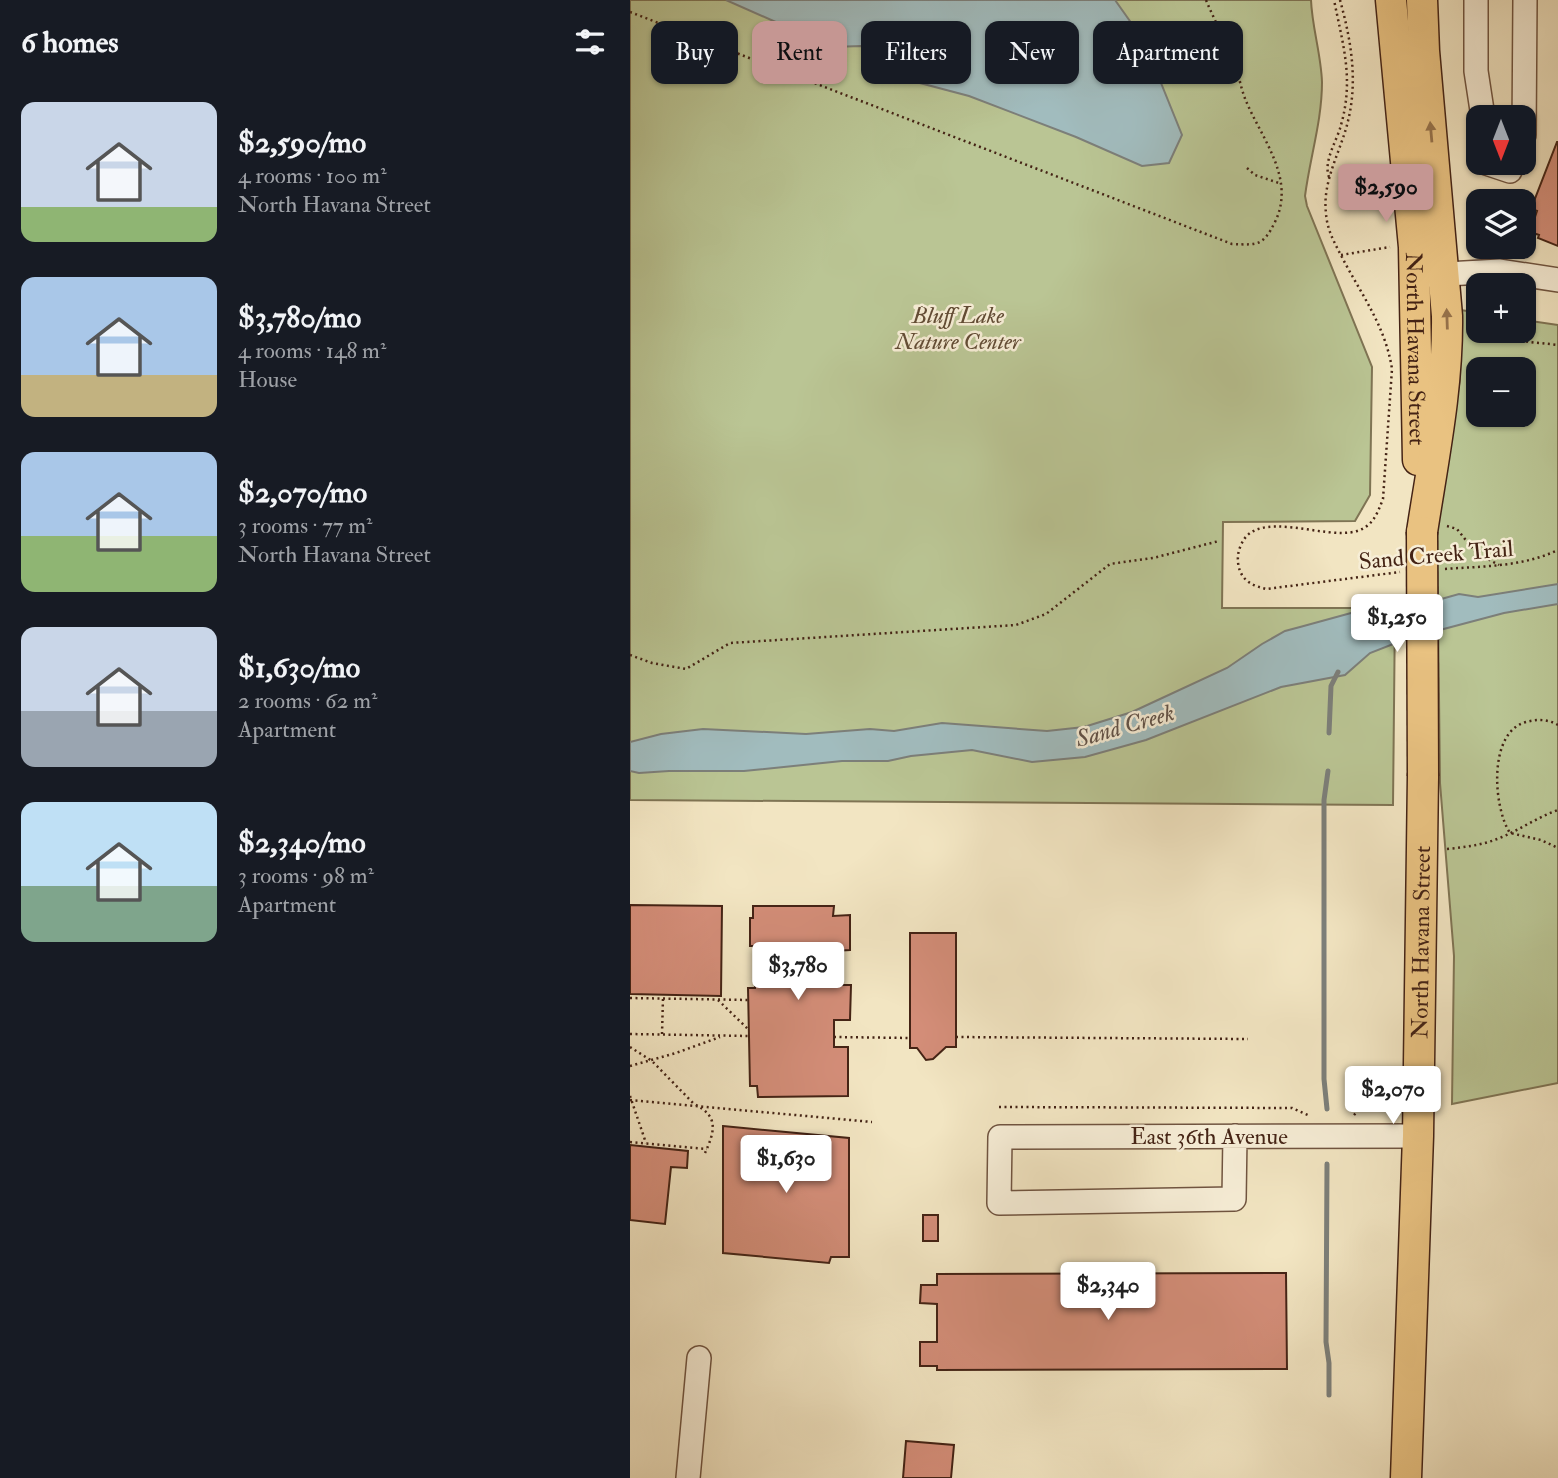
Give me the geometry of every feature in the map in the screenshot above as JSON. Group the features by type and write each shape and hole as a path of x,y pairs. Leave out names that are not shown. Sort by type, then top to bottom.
{"main road":[{"name":"North Havana Street","path":"1391,0 1429,275"},
{"name":"North Havana Street","path":"1406,1478 1419,1136 1423,776 1431,529 1419,476 1429,275 1422,0"}],"street":[{"path":"1476,0 1475,71 1480,105"},
{"path":"1524,105 1525,0"},
{"path":"1429,275 1500,271 1558,280"},
{"name":"East 36th Avenue","path":"1235,1136 1234,1199 999,1203 1000,1136 1235,1136 1419,1136"},
{"path":"688,1478 699,1358"}],"path":[{"path":"630,12 1232,244 1255,245 1267,237 1282,208 1278,168 1268,141 1245,100 1235,64 1206,0"},
{"path":"1330,178 1326,169 1340,128 1348,92 1346,54 1334,0"},
{"name":"Sand Creek Trail","path":"1340,0 1350,46 1354,85 1348,124 1330,178 1326,220 1332,238 1382,329 1389,348 1392,369 1383,499 1368,527 1353,532 1268,526 1255,529 1245,536 1239,549 1238,565 1242,576 1251,584 1266,589 1411,571"},
{"path":"1247,168 1255,175 1279,183"},
{"path":"1341,255 1395,247"},
{"path":"1535,343 1558,345"},
{"path":"1431,529 1457,530 1476,553 1499,565"},
{"path":"630,655 652,663 686,669 730,643 1016,625 1046,614 1110,564 1153,558 1219,541"},
{"name":"Sand Creek Trail","path":"1436,570 1536,560 1558,550"},
{"path":"1558,725 1536,719 1519,724 1509,732 1503,744 1497,789 1503,822 1510,833 1541,839 1558,848"},
{"path":"1437,850 1479,845 1558,810"},
{"path":"630,998 748,1000"},
{"path":"662,1034 663,998"},
{"path":"717,999 749,1030"},
{"path":"630,1034 749,1036"},
{"path":"630,1066 652,1061 724,1035"},
{"path":"834,1037 910,1038"},
{"path":"956,1037 1248,1039"},
{"path":"630,1047 652,1061 694,1104 703,1108 712,1118 713,1136 706,1151 630,1142"},
{"path":"646,1143 630,1099 872,1122"},
{"path":"1351,1116 1366,1102 1397,1102"},
{"path":"999,1107 1292,1108 1315,1118"}],"green space":[{"name":"Bluff Lake Nature Center","path":"630,0 1311,0 1322,82 1318,125 1305,196 1372,367 1370,495 1355,521 1223,522 1222,608 1395,608 1393,805 630,800"},
{"path":"1461,310 1466,311 1466,343 1536,343 1536,322 1558,325 1558,1083 1452,1104 1454,956 1440,783 1437,526 1460,379"}],"water":[{"path":"726,0 1115,0 1130,21 1093,21 1093,84 1161,84 1182,135 1169,163 1142,166 1076,137 969,96 924,84 971,84 971,21 861,21 861,46 847,46 847,21 773,21"},
{"name":"Sand Creek","path":"1558,584 1558,604 1504,613 1406,639 1370,653 1345,675 1281,687 1146,740 1085,757 1032,762 972,750 888,761 842,761 744,771 630,771 630,742 661,734 703,729 806,734 870,729 894,731 942,723 1047,731 1084,727 1132,712 1227,668 1285,631 1351,613 1402,610 1459,594 1478,597"}],"building":[{"path":"1558,142 1558,246 1538,238 1539,235 1536,234 1536,196"},
{"path":"630,905 722,906 721,996 630,994"},
{"path":"753,906 834,906 833,916 850,915 850,950 832,951 833,985 851,985 850,1020 834,1020 834,1047 848,1047 848,1096 758,1097 757,1086 750,1086 748,988 755,988 755,946 750,946"},
{"path":"910,933 956,933 956,1047 946,1047 933,1059 926,1060 917,1048 910,1048"},
{"path":"723,1126 849,1138 849,1257 831,1257 829,1263 723,1253"},
{"path":"630,1145 688,1151 687,1168 671,1167 665,1224 630,1220"},
{"path":"923,1215 938,1215 938,1241 923,1241"},
{"path":"1286,1273 1287,1369 937,1370 937,1366 920,1366 920,1342 937,1342 937,1304 920,1303 921,1285 937,1285 937,1274"},
{"path":"906,1441 954,1445 951,1478 903,1478"}],"waterway":[{"path":"1329,733 1331,686 1338,672"},
{"path":"1327,1109 1324,1079 1324,800 1328,771"},
{"path":"1327,1164 1326,1342 1329,1395"}]}
